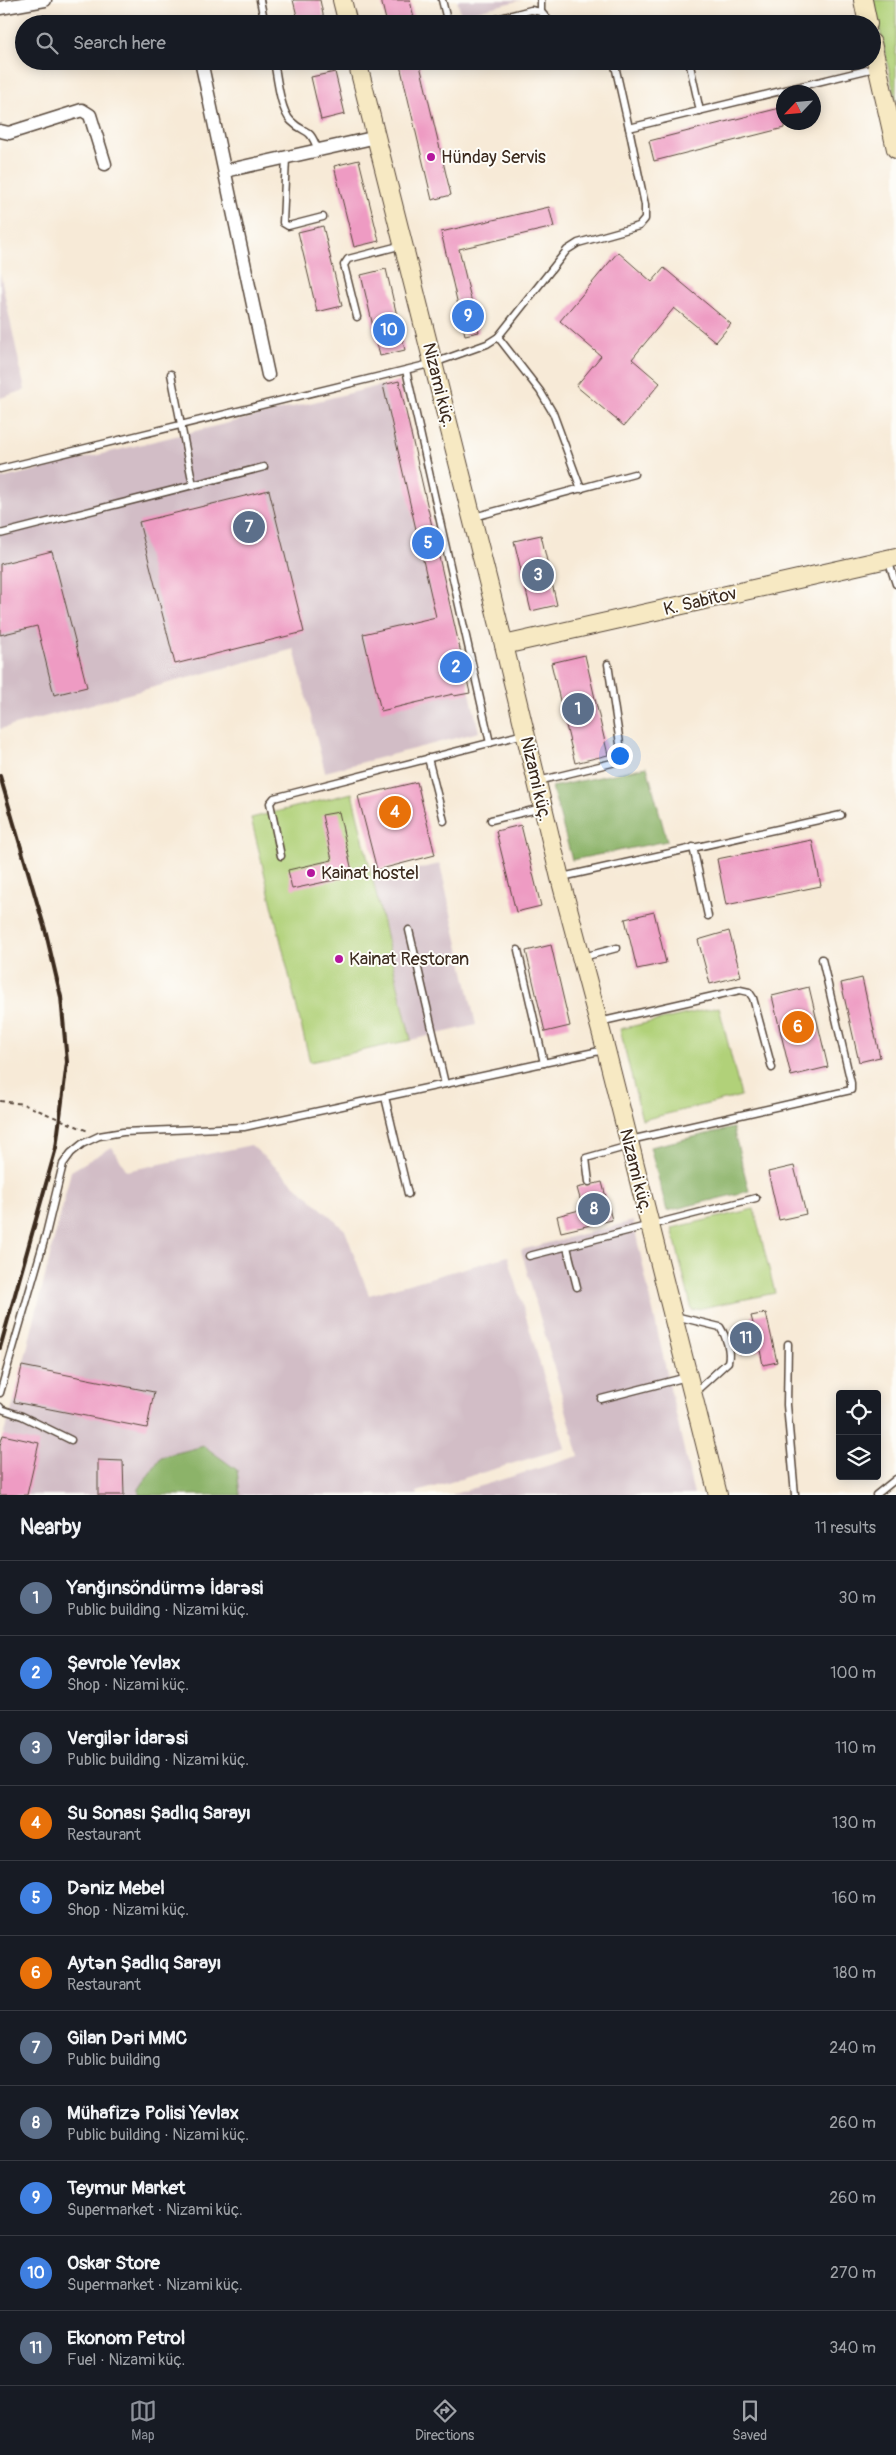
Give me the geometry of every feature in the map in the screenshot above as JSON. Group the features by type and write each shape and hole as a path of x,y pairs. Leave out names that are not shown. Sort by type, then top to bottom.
{"main road":[{"path":"342,0 346,15"},
{"path":"863,0 866,15"},
{"name":"Nizami küç.","path":"360,70 504,645 560,878 606,1050 718,1495"},
{"path":"879,70 896,149"},
{"name":"K. Sabitov","path":"504,645 892,558"}],"street":[{"path":"0,8 45,0"},
{"path":"204,70 268,376"},
{"path":"0,131 9,133 82,110 90,115 105,164"},
{"path":"225,171 377,138"}],"lane":[{"path":"260,0 263,15"},
{"path":"442,0 446,15"},
{"path":"541,12 542,0"},
{"path":"512,15 531,10 541,12 544,15"},
{"path":"276,70 284,110 290,120 309,131 318,150"},
{"path":"0,469 434,363 487,344 498,337 567,250 578,244 639,226 645,219 646,204 616,70"},
{"path":"691,70 700,111"},
{"path":"629,128 866,70"},
{"path":"286,158 283,223 288,226 323,218"},
{"path":"357,317 344,265 348,259 404,244"},
{"path":"498,337 540,391 553,413 581,489"},
{"path":"406,370 490,743"},
{"path":"171,374 180,425 194,485"},
{"path":"0,534 264,467"},
{"path":"472,517 634,474"},
{"path":"892,558 896,584"},
{"path":"537,781 616,762 622,757 608,664"},
{"path":"281,856 270,803 274,798 525,734"},
{"path":"428,758 444,821"},
{"path":"490,820 543,808"},
{"path":"560,878 842,814"},
{"path":"692,847 708,916"},
{"path":"409,930 445,1084"},
{"path":"582,957 617,948"},
{"path":"518,950 544,1063"},
{"path":"589,1182 586,1158 629,1143 851,1090 852,1083 822,959"},
{"path":"598,1022 740,990 748,992 754,998 772,1068"},
{"path":"0,1393 46,1234 63,1164 71,1153 82,1144 99,1136 123,1132 244,1127 606,1050"},
{"path":"386,1096 408,1194"},
{"path":"529,1256 756,1198"},
{"path":"567,1247 577,1287"},
{"path":"672,1315 720,1327 724,1333 730,1356 728,1362 692,1394"},
{"path":"788,1344 787,1404 795,1495"},
{"path":"601,1399 688,1376"},
{"path":"0,1407 71,1440"},
{"path":"876,1495 896,1478"}],"path":[{"path":"0,1101 23,1104 99,1136"}],"shaded area":[{"path":"457,0 521,0 461,15"},
{"path":"0,273 25,390 0,398"},
{"path":"383,385 454,696 470,693 479,732 325,772 294,649 0,729 0,479"},
{"path":"440,864 476,1025 411,1040 373,879"},
{"path":"251,1145 345,1230 369,1295 508,1256 565,1448 417,1492 418,1495 0,1495 0,1445 14,1402 71,1171 112,1147 127,1171"},
{"path":"633,1221 694,1495 451,1495 579,1456 521,1250"}],"green space":[{"path":"873,0 896,0 896,102 881,35 881,15 876,15"},
{"path":"647,767 667,841 572,860 552,787"},
{"name":"Kainat Restoran","path":"352,793 411,1040 310,1062 251,818"},
{"path":"719,1007 741,1096 642,1120 620,1029"},
{"path":"733,1128 749,1191 667,1211 650,1147"},
{"path":"754,1209 775,1293 692,1310 672,1228"},
{"path":"204,1446 237,1470 240,1495 139,1495 139,1489 161,1457"}],"building":[{"path":"293,0 320,0 323,15 297,15"},
{"path":"381,0 410,0 413,15 385,15"},
{"path":"401,70 421,70 451,195 432,200"},
{"path":"335,72 345,114 321,120 311,77"},
{"path":"776,109 776,130 654,161 649,141"},
{"path":"359,160 379,241 354,247 334,166"},
{"path":"549,207 554,227 459,249 479,332 465,335 441,232"},
{"path":"323,226 342,306 317,312 298,232"},
{"path":"618,252 652,282 664,268 731,324 716,342 674,308 632,359 660,383 624,426 576,386 601,356 560,321"},
{"path":"386,269 405,350 380,356 361,275"},
{"path":"399,381 470,693 454,696 453,694 381,711 363,634 436,617 383,385"},
{"path":"269,490 304,632 175,664 139,522"},
{"path":"541,535 557,605 531,611 514,541"},
{"path":"52,551 87,687 54,695 37,626 0,635 0,564"},
{"path":"585,655 608,755 575,763 551,663"},
{"path":"417,782 435,855 377,870 358,796"},
{"path":"339,812 353,876 292,889 288,870 332,860 322,815"},
{"path":"521,825 541,906 516,912 496,831"},
{"path":"812,840 821,886 726,905 717,859"},
{"path":"654,912 666,963 637,969 625,919"},
{"path":"729,931 741,976 710,984 698,940"},
{"path":"551,945 570,1026 545,1032 526,951"},
{"path":"862,978 880,1057 859,1062 841,983"},
{"path":"809,987 828,1067 791,1076 772,996"},
{"path":"794,1166 806,1214 779,1220 768,1172"},
{"path":"602,1182 612,1220 561,1232 557,1216 583,1209 577,1188"},
{"path":"766,1313 777,1362 763,1365 760,1350 740,1354 734,1331 754,1327 751,1316"},
{"path":"22,1366 154,1392 147,1428 14,1402"},
{"path":"3,1435 39,1443 27,1495 0,1495 0,1445"},
{"path":"98,1460 123,1461 124,1495 98,1495"}],"railway":[{"path":"0,776 46,933 61,997 67,1062 56,1148 0,1348"}],"place":[{"name":"Hünday Servis","path":"431,157"},
{"name":"Teymur Market","path":"468,316"},
{"name":"Oskar Store","path":"389,330"},
{"name":"Gilan Dəri MMC","path":"249,527"},
{"name":"Dəniz Mebel","path":"428,543"},
{"name":"Vergilər İdarəsi","path":"538,575"},
{"name":"Şevrole Yevlax","path":"456,667"},
{"name":"Yanğınsöndürmə İdarəsi","path":"578,709"},
{"name":"Su Sonası Şadlıq Sarayı","path":"395,812"},
{"name":"Kainat hostel","path":"311,873"},
{"name":"Kainat Restoran","path":"339,959"},
{"name":"Aytən Şadlıq Sarayı","path":"798,1027"},
{"name":"Mühafizə Polisi Yevlax","path":"594,1209"},
{"name":"Ekonom Petrol","path":"746,1338"}]}
